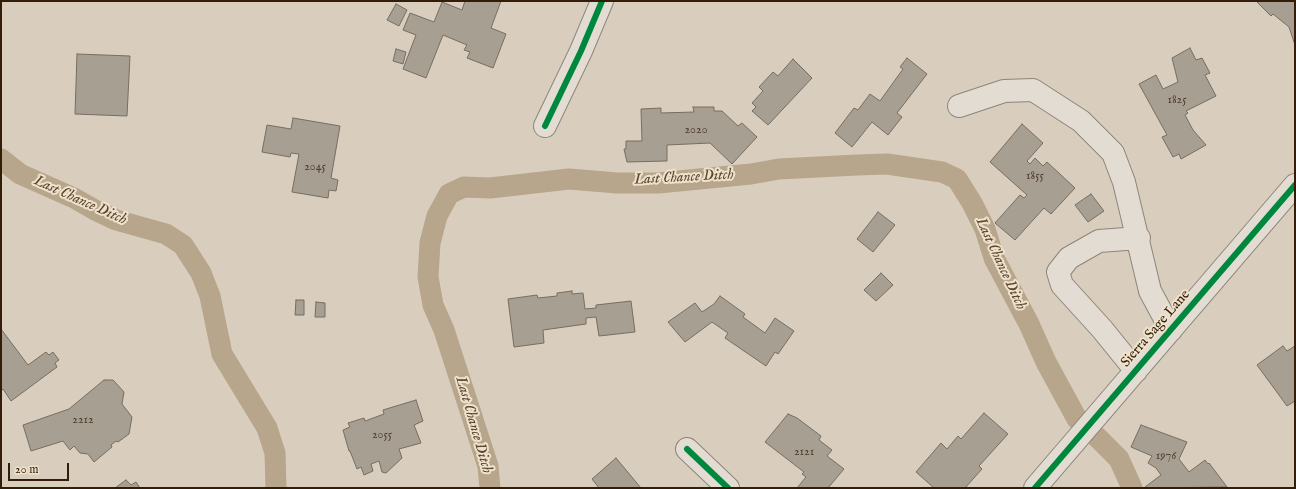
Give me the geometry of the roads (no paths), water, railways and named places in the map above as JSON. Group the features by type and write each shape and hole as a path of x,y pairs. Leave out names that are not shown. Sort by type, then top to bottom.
{"street":[{"path":"545,126 581,51 602,1"},
{"path":"959,106 1004,91 1033,90 1081,121 1113,153 1124,182 1150,291 1171,330"},
{"name":"Sierra Sage Lane","path":"1035,488 1295,185"},
{"path":"1136,371 1102,329 1062,285 1058,272 1069,258 1099,241 1138,238"},
{"path":"687,449 728,488"}],"waterway":[{"name":"Last Chance Ditch","path":"1,159 20,174 74,198 116,220 166,234 183,245 201,273 210,296 222,354 267,428 275,453 276,488"},
{"name":"Last Chance Ditch","path":"490,488 488,466 444,330 433,305 428,277 430,243 437,216 449,194 464,187 490,188 569,179 617,183 658,183 751,174 779,169 887,164 942,172 957,179 972,203 985,229 994,258 1029,324 1046,362 1077,419"},
{"name":"Last Chance Ditch","path":"1097,437 1119,459 1132,488"}]}
